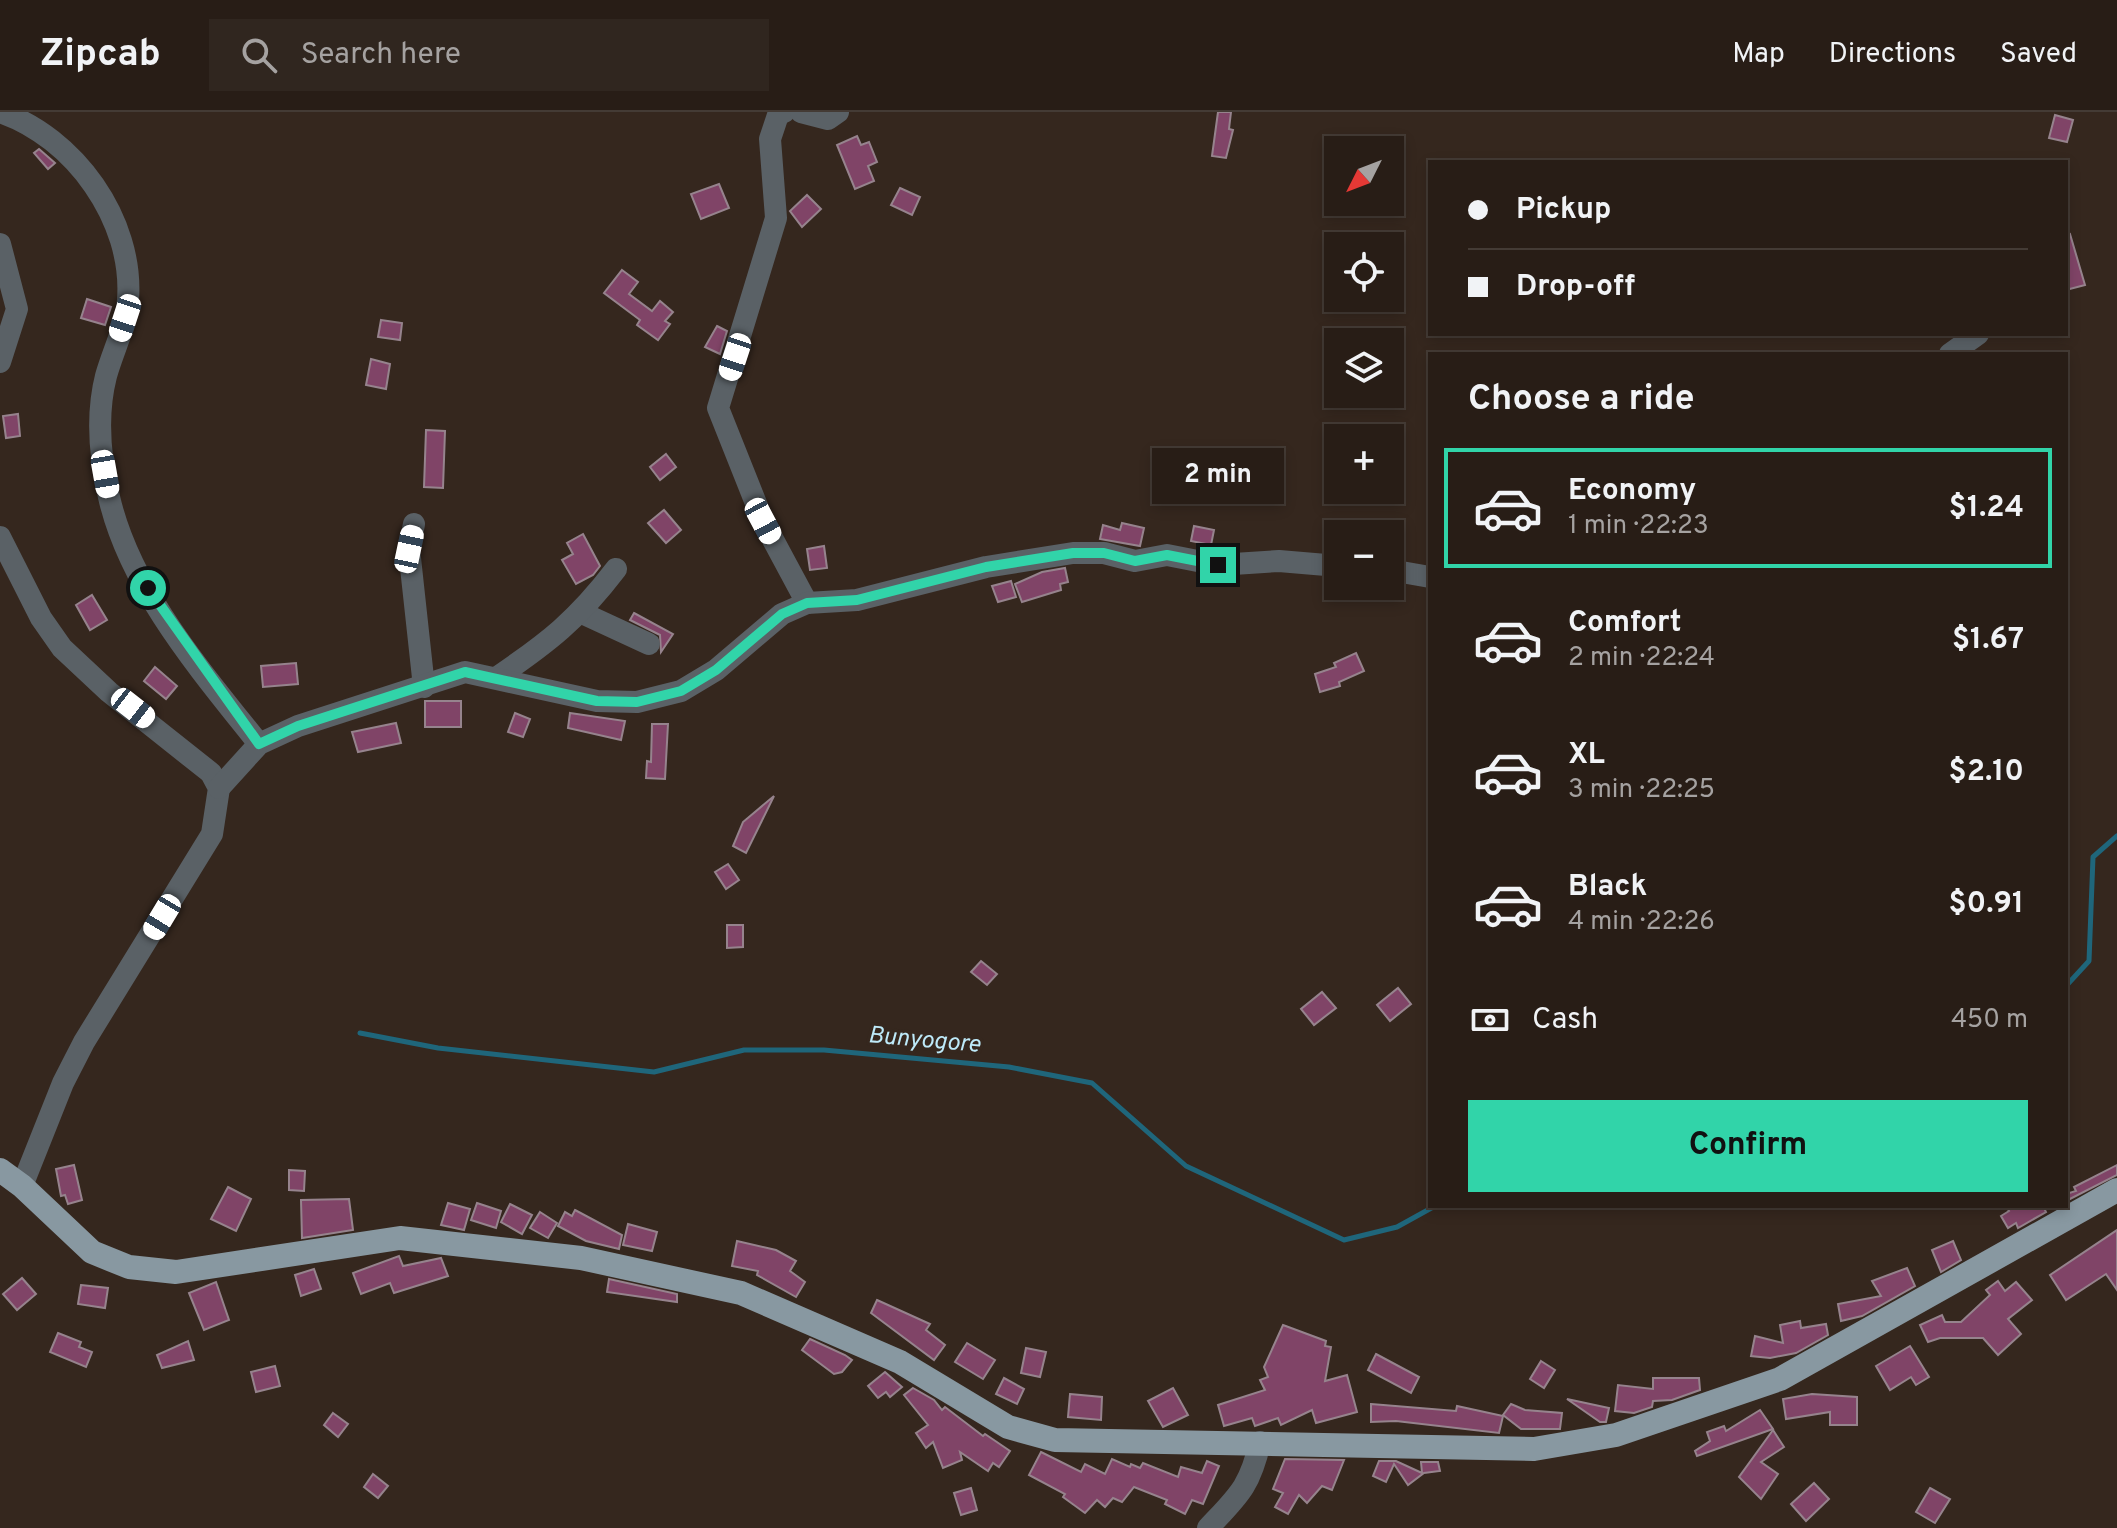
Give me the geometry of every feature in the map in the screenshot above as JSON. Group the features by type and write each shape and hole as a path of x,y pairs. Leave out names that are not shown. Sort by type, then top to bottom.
{"main road":[{"path":"0,1170 22,1186 92,1252 129,1267 176,1272 400,1238 581,1258 741,1293 900,1362 1008,1427 1055,1440 1534,1449 1616,1435 1780,1379 2117,1190"}],"street":[{"path":"0,112 56,140 99,192 113,226 123,251 128,300 101,406 101,451 123,548 160,608 259,744"},
{"path":"784,112 778,115 770,139 776,218 718,408 763,521 807,603"},
{"path":"801,112 828,119 838,112"},
{"path":"0,244 17,309 0,362"},
{"path":"1953,352 1975,336"},
{"path":"414,524 409,549 424,687"},
{"path":"0,537 41,618 62,648 109,692 211,773 219,788"},
{"path":"22,1186 63,1083 84,1042 212,834 219,788 259,744 298,726 465,672 597,701 637,702 681,691 716,670 782,614 807,603 857,600 986,567 1073,553 1104,553 1135,561 1167,555 1218,565 1279,561 1324,565"},
{"path":"496,678 541,648 582,613 616,569"},
{"path":"1404,572 1428,577"},
{"path":"582,613 649,644"},
{"path":"1208,1528 1237,1501 1253,1476 1260,1442"}],"building":[{"path":"1218,112 1231,112 1229,129 1233,130 1226,158 1212,156"},
{"path":"2055,115 2073,120 2067,142 2049,138"},
{"path":"857,136 861,145 869,142 877,162 868,166 874,181 855,189 837,145"},
{"path":"39,149 55,163 48,169 34,153"},
{"path":"719,184 729,208 701,219 691,194"},
{"path":"900,188 920,197 912,215 891,205"},
{"path":"807,195 821,209 802,227 790,211"},
{"path":"2068,234 2085,285 2068,289"},
{"path":"622,270 638,282 629,294 652,311 660,301 673,312 665,321 670,324 658,340 637,325 640,320 604,293"},
{"path":"87,299 111,307 105,325 81,318"},
{"path":"381,320 402,323 400,340 378,337"},
{"path":"717,326 727,331 720,354 705,347"},
{"path":"371,359 390,364 386,389 366,385"},
{"path":"18,414 20,436 6,438 3,416"},
{"path":"426,430 445,431 443,488 424,487"},
{"path":"666,454 676,467 660,480 650,467"},
{"path":"664,510 681,530 666,543 648,523"},
{"path":"1122,523 1144,528 1140,546 1100,539 1103,525 1120,530"},
{"path":"1194,526 1214,530 1211,545 1191,541"},
{"path":"583,534 600,566 593,575 576,584 562,560 573,554 567,543"},
{"path":"824,546 827,568 810,570 807,549"},
{"path":"1065,568 1068,582 1060,584 1061,590 1022,602 1015,584 1042,572"},
{"path":"1011,581 1016,597 998,602 992,586"},
{"path":"92,595 107,620 90,630 76,605"},
{"path":"634,613 673,634 661,652 660,635 630,620"},
{"path":"1356,653 1364,671 1339,682 1340,686 1320,692 1315,674 1336,667 1334,663"},
{"path":"296,663 298,684 263,687 261,666"},
{"path":"155,667 177,686 166,699 144,681"},
{"path":"425,701 461,701 461,727 425,727"},
{"path":"515,713 530,719 523,737 508,732"},
{"path":"570,713 625,721 621,740 568,728"},
{"path":"396,723 401,743 358,752 352,732"},
{"path":"652,724 668,724 665,779 646,778 647,761 651,762"},
{"path":"774,796 746,853 733,846 743,822"},
{"path":"728,864 739,880 726,889 715,872"},
{"path":"727,925 743,925 743,947 727,948"},
{"path":"981,961 997,974 987,985 971,972"},
{"path":"1398,988 1411,1004 1390,1021 1377,1005"},
{"path":"1322,992 1336,1008 1314,1025 1301,1009"},
{"path":"74,1165 82,1200 68,1204 65,1195 61,1196 56,1169"},
{"path":"2117,1165 2117,1175 2068,1200 2068,1193 2076,1191 2074,1187"},
{"path":"289,1170 305,1171 304,1191 289,1190"},
{"path":"228,1187 251,1199 236,1231 211,1219"},
{"path":"349,1199 353,1230 302,1238 301,1200"},
{"path":"448,1203 470,1209 464,1230 441,1225"},
{"path":"477,1203 501,1211 496,1228 471,1220"},
{"path":"510,1204 532,1215 522,1234 501,1222"},
{"path":"2007,1208 2044,1208 2046,1212 2018,1228 2016,1223 2008,1228 2001,1216 2009,1211"},
{"path":"575,1210 622,1235 619,1249 586,1241 558,1226 565,1212 572,1216"},
{"path":"540,1212 557,1223 548,1238 530,1228"},
{"path":"628,1224 657,1232 652,1251 623,1245"},
{"path":"2117,1230 2117,1290 2106,1274 2066,1300 2050,1275"},
{"path":"737,1241 776,1250 796,1261 790,1271 805,1282 796,1297 757,1275 758,1271 732,1266"},
{"path":"1953,1241 1961,1260 1941,1272 1932,1250"},
{"path":"399,1256 403,1266 441,1258 448,1276 394,1293 390,1283 361,1294 353,1273"},
{"path":"1907,1268 1915,1286 1862,1316 1841,1321 1838,1304 1881,1296 1872,1281"},
{"path":"314,1269 321,1289 301,1296 295,1275"},
{"path":"22,1278 36,1294 17,1310 3,1294"},
{"path":"609,1279 677,1294 677,1302 607,1292"},
{"path":"1998,1281 2005,1291 2016,1282 2032,1300 2008,1319 2021,1334 1998,1355 1983,1338 1940,1338 1928,1342 1920,1325 1942,1315 1945,1322 1961,1322 1990,1295 1986,1290"},
{"path":"216,1282 229,1320 204,1330 189,1293"},
{"path":"81,1285 108,1288 105,1308 78,1304"},
{"path":"877,1300 930,1324 926,1330 945,1345 934,1360 871,1313"},
{"path":"1800,1321 1801,1328 1826,1324 1828,1335 1796,1353 1770,1358 1751,1356 1755,1336 1783,1343 1780,1325"},
{"path":"1283,1325 1326,1341 1325,1346 1331,1347 1325,1381 1347,1375 1357,1412 1316,1423 1312,1410 1281,1425 1278,1418 1255,1426 1252,1418 1224,1426 1218,1405 1265,1390 1260,1380 1268,1377 1264,1367"},
{"path":"58,1333 81,1342 79,1347 92,1352 86,1367 50,1352"},
{"path":"810,1339 852,1360 842,1372 834,1374 802,1350"},
{"path":"188,1341 194,1360 162,1368 157,1355"},
{"path":"967,1343 995,1360 983,1379 955,1362"},
{"path":"1910,1346 1929,1377 1916,1385 1911,1377 1890,1390 1876,1366"},
{"path":"1026,1348 1046,1352 1040,1377 1021,1373"},
{"path":"1376,1354 1419,1377 1411,1393 1368,1370"},
{"path":"1541,1361 1555,1370 1544,1388 1530,1379"},
{"path":"275,1366 280,1386 256,1392 251,1372"},
{"path":"885,1372 902,1387 890,1397 886,1392 878,1398 868,1386"},
{"path":"1004,1378 1024,1389 1017,1404 996,1394"},
{"path":"1653,1378 1699,1378 1700,1390 1672,1400 1653,1401 1652,1407 1634,1413 1615,1411 1618,1385 1653,1389"},
{"path":"913,1388 934,1400 942,1410 945,1407 983,1436 985,1434 1010,1451 999,1467 993,1463 988,1471 960,1452 962,1460 943,1468 933,1442 926,1448 916,1433 928,1425 904,1395"},
{"path":"1173,1388 1188,1415 1163,1427 1148,1401"},
{"path":"1070,1394 1102,1397 1101,1420 1068,1417"},
{"path":"1812,1394 1857,1397 1857,1425 1830,1425 1830,1412 1786,1419 1783,1399"},
{"path":"1567,1399 1609,1408 1606,1422 1600,1422"},
{"path":"1371,1404 1456,1411 1457,1406 1503,1416 1499,1433 1396,1421 1371,1422"},
{"path":"1511,1404 1525,1410 1562,1413 1560,1429 1521,1429 1503,1415"},
{"path":"1760,1410 1773,1429 1697,1456 1695,1451 1710,1441 1707,1432 1724,1426 1726,1431"},
{"path":"333,1413 348,1424 338,1437 324,1425"},
{"path":"1773,1430 1784,1447 1761,1462 1778,1474 1761,1499 1739,1477"},
{"path":"1041,1452 1081,1472 1085,1464 1105,1474 1112,1459 1130,1467 1131,1464 1140,1468 1143,1463 1178,1477 1181,1467 1202,1473 1207,1461 1219,1466 1203,1504 1192,1500 1185,1514 1165,1504 1167,1500 1134,1487 1122,1502 1113,1498 1105,1507 1097,1500 1085,1513 1063,1497 1065,1494 1029,1475"},
{"path":"1285,1459 1344,1460 1332,1490 1322,1486 1307,1503 1299,1495 1288,1514 1275,1507 1283,1493 1273,1489"},
{"path":"1379,1461 1396,1461 1422,1473 1421,1462 1438,1462 1440,1471 1424,1473 1408,1485 1394,1464 1386,1482 1373,1476"},
{"path":"373,1474 388,1486 378,1498 364,1487"},
{"path":"1814,1483 1829,1499 1806,1521 1791,1504"},
{"path":"971,1488 977,1510 961,1515 954,1493"},
{"path":"1930,1488 1950,1499 1935,1523 1916,1512"}],"waterway":[{"name":"Bunyogore","path":"2068,984 2089,961 2093,857 2117,836"},
{"name":"Bunyogore","path":"360,1033 438,1048 654,1072 744,1050 824,1050 1009,1067 1092,1083 1186,1166 1344,1240 1397,1227 1431,1208"}],"route":[{"path":"148,588 198,663 259,744 298,726 465,672 597,701 637,702 681,691 716,670 782,614 807,603 857,600 986,567 1073,553 1104,553 1135,561 1167,555 1218,565"}]}
